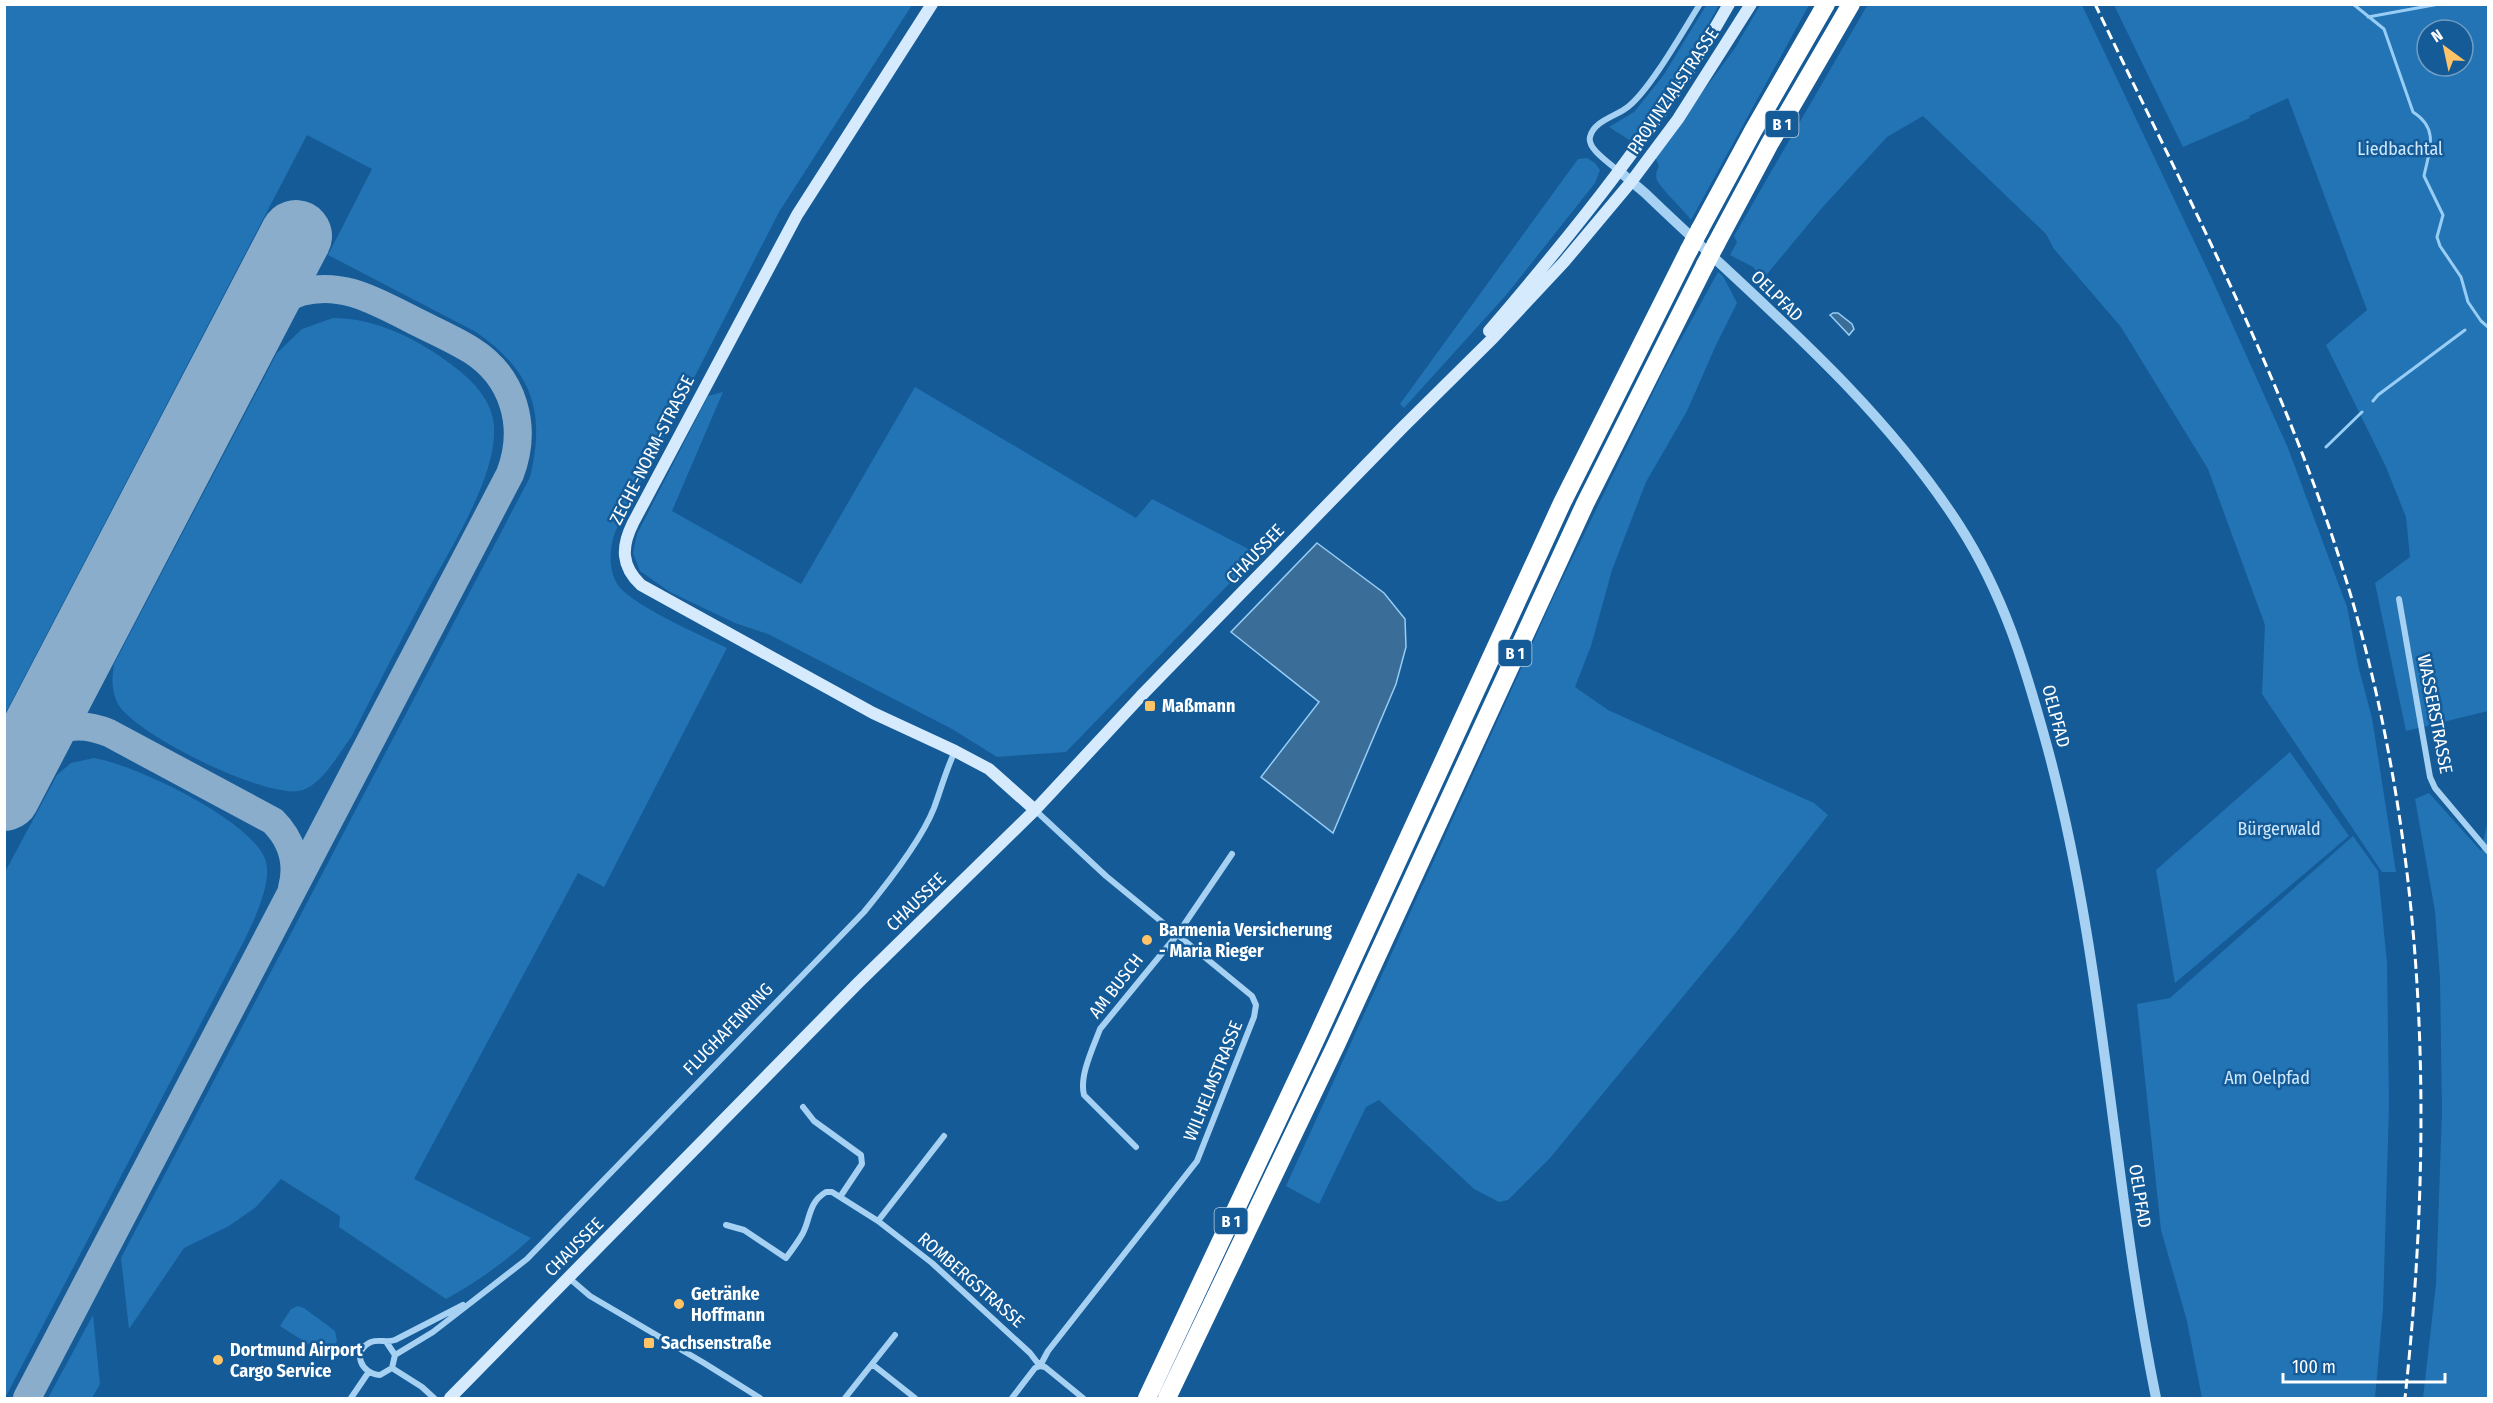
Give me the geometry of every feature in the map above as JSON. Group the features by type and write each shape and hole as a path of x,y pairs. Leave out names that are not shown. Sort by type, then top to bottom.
{"highway":[{"name":"B 1","path":"1147,1398 1304,1065 1547,535 1700,229 1826,4"},
{"name":"B 1","path":"1167,1398 1336,1045 1585,504 1716,244 1770,143 1851,4"}],"main road":[{"name":"ZECHE-NORM-STRASSE","path":"932,4 832,159 775,255 633,523 624,544 624,555 632,577 641,585 873,713 989,769 1035,810"},
{"name":"PROVINZIALSTRASSE","path":"1619,171 1666,107 1729,4"},
{"name":"PROVINZIALSTRASSE","path":"1631,182 1678,119 1751,4"},
{"name":"CHAUSSEE","path":"1403,427 1556,253 1619,171"},
{"name":"CHAUSSEE","path":"450,1398 858,983 1035,810 1403,427 1493,338 1564,262 1631,182"}],"street":[{"name":"PROVINZIALSTRASSE","path":"1631,182 1594,149 1590,144 1590,135 1599,125 1628,107 1643,91 1700,4"},
{"name":"OELPFAD","path":"1631,182 1646,193 1814,354 1896,440 1957,523 1987,572 2007,615 2025,665 2072,843 2143,1327 2156,1398"},
{"name":"WASSERSTRASSE","path":"2399,599 2430,777 2435,788 2488,851"},
{"name":"FLUGHAFENRING","path":"395,1355 433,1332 507,1276 546,1240 864,912 906,856 933,810 945,772 955,751"},
{"name":"WILHELMSTRASSE","path":"1012,1398 1035,1368 1040,1366 1048,1351 1197,1161 1254,1017 1256,1005 1252,996 1106,876 1035,810"},
{"name":"AM BUSCH","path":"1136,1147 1084,1095 1083,1082 1100,1029 1177,934 1232,854"},
{"path":"726,1225 744,1230 786,1258 803,1232 808,1214 818,1198 829,1191 840,1197 862,1164 861,1155 814,1121 803,1107"},
{"path":"878,1221 944,1136"},
{"name":"ROMBERGSTRASSE","path":"840,1197 878,1221 932,1263 1030,1353 1040,1366 1046,1367 1083,1398"},
{"path":"569,1278 590,1296 760,1398"},
{"name":"FLUGHAFENRING","path":"368,1373 361,1364 360,1355 365,1346 372,1342 387,1343 479,1297"},
{"path":"845,1398 895,1335"},
{"path":"351,1398 368,1373 380,1376 392,1368 395,1355 387,1343"},
{"path":"872,1364 915,1398"},
{"path":"392,1368 434,1398"}],"green space":[{"path":"5,4 912,5 779,212 615,532 611,563 613,576 623,590 649,609 727,648 604,887 578,873 414,1179 531,1238 490,1271 446,1299 339,1227 340,1216 281,1179 256,1207 229,1226 184,1248 129,1329 121,1258 530,477 536,432 535,412 530,394 510,362 476,332 328,255 372,169 307,135 5,714"},
{"path":"1707,4 1719,5 1689,58 1631,141 1609,127 1634,112 1663,76"},
{"path":"1868,4 2082,5 2211,277 2288,448 2347,607 2359,669 2372,718 2396,872 2382,872 2262,694 2265,625 2208,469 2121,327 2054,249 2046,234 1923,116 1887,137 1821,209 1763,279 1753,267 1730,255 1737,242 1734,236"},
{"path":"1760,5 1809,5 1691,220 1657,180 1656,174 1659,166 1655,157 1735,48"},
{"name":"Liedbachtal","path":"2114,5 2488,5 2488,711 2406,731 2375,583 2410,557 2406,517 2386,467 2326,345 2367,310 2288,98 2249,116 2250,118 2183,147"},
{"path":"1587,158 1600,170 1595,183 1507,294 1404,408 1400,404 1578,159"},
{"path":"1718,272 1723,276 1737,303 1687,411 1646,482 1612,570 1591,646 1575,687 1608,710 1814,803 1828,815 1734,935 1550,1158 1508,1200 1499,1202 1474,1189 1379,1100 1366,1107 1319,1204 1286,1186 1554,596 1664,370"},
{"path":"333,318 374,324 401,334 438,355 472,382 485,399 493,419 494,439 490,462 471,511 352,736 318,781 303,790 287,791 263,786 204,763 149,732 129,717 118,704 113,689 113,674 114,664 277,353 302,329"},
{"path":"915,387 1136,518 1152,499 1258,554 1066,752 997,757 952,729 768,634 735,623 670,592 640,571 633,553 637,534 708,396 723,392 672,511 801,584"},
{"name":"Bürgerwald","path":"2290,752 2349,836 2175,983 2156,870"},
{"path":"94,758 136,771 191,797 218,813 241,830 257,846 266,862 266,881 261,903 244,941 5,1398 5,872 57,775 71,763"},
{"path":"2429,793 2481,851 2488,820 2488,1398 2423,1398 2436,1284 2442,1111 2440,978 2435,911 2415,799"},
{"name":"Am Oelpfad","path":"2353,836 2378,871 2387,963 2389,1105 2383,1309 2375,1398 2202,1398 2187,1321 2161,1230 2137,1004 2170,998"},
{"path":"298,1306 335,1331 337,1341 327,1356 280,1326 291,1309"},
{"path":"93,1315 100,1384 92,1398 48,1398"}],"shaded area":[{"path":"1838,313 1852,324 1854,329 1849,335 1830,315"},
{"path":"1317,543 1384,593 1405,619 1406,647 1396,684 1333,833 1261,777 1319,702 1231,632"}],"waterway":[{"path":"2353,4 2384,29 2413,112 2427,126 2430,133 2430,149 2424,176 2443,215 2437,237 2440,246 2461,277 2468,302 2488,327"},
{"path":"2368,17 2439,4"},
{"path":"2373,401 2465,330"},
{"path":"2326,447 2362,412"}],"taxiway":[{"path":"27,1398 510,474 515,456 518,439 517,421 507,389 498,374 471,350 371,299 330,289 301,292 275,305 254,324 242,340"},
{"path":"17,771 35,747 55,732 79,726 109,733 273,821 285,835 292,852 295,869 292,888"}],"runway":[{"path":"4,795 296,236"}],"railway":[{"path":"2095,4 2197,214 2292,427 2344,573 2372,674 2393,776 2408,879 2417,982 2421,1086 2420,1190 2405,1398"}],"place":[{"name":"Maßmann","path":"1150,706"},
{"name":"Barmenia Versicherung - Maria Rieger","path":"1147,940"},
{"name":"Getränke Hoffmann","path":"679,1304"},
{"name":"Sachsenstraße","path":"649,1343"},
{"name":"Dortmund Airport Cargo Service","path":"218,1360"}]}
